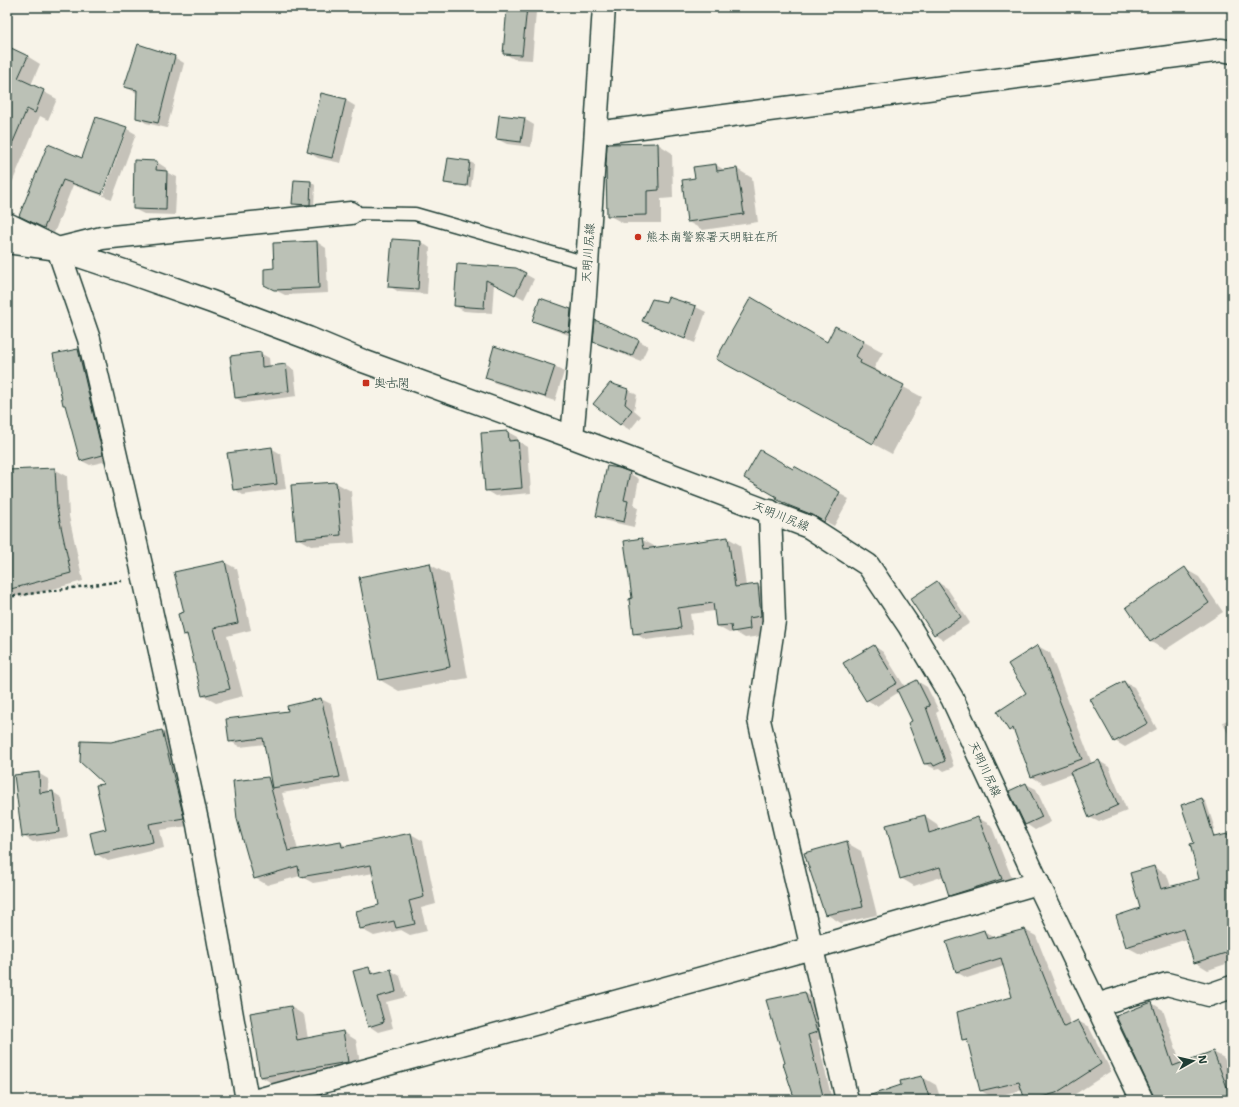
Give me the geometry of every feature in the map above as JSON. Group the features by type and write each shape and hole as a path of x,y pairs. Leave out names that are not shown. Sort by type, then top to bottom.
{"street":[{"name":"天明川尻線","path":"604,7 587,263 572,438 770,511 809,527 868,565 909,626 952,698 1038,883 1142,1100"},
{"path":"596,133 1222,50 1232,52"},
{"path":"7,242 58,249 102,238 351,213"},
{"path":"7,224 58,249 177,289 308,338 363,361 572,438"},
{"path":"58,249 89,339 144,578 198,825 247,1100"},
{"path":"770,511 774,621 759,720 847,1100"},
{"path":"257,1100 812,948 1038,883"},
{"path":"1096,1005 1167,984 1209,995 1232,987"}],"lane":[{"path":"351,213 415,214 587,263"}],"path":[{"path":"7,597 144,578"}],"building":[{"path":"507,7 527,7 522,55 503,54"},
{"path":"138,44 175,56 158,123 136,118 137,90 124,87"},
{"path":"7,46 28,56 18,78 44,90 35,113 27,109 7,156"},
{"path":"321,93 346,99 332,158 307,152"},
{"path":"499,115 525,118 521,142 496,139"},
{"path":"96,117 127,127 102,194 63,180 44,228 19,216 48,144 82,158"},
{"path":"658,143 659,190 647,191 647,215 607,216 607,144"},
{"path":"448,158 470,161 467,186 444,183"},
{"path":"134,160 157,161 156,170 167,171 166,210 133,209"},
{"path":"716,164 717,171 737,168 744,214 687,222 682,180 695,178 693,167"},
{"path":"294,180 311,181 310,205 292,204"},
{"path":"392,239 421,241 418,289 388,287"},
{"path":"317,241 319,288 274,290 264,285 264,269 274,268 273,243"},
{"path":"457,264 516,268 526,273 515,295 486,280 484,308 454,306"},
{"path":"668,297 696,306 685,339 642,321 652,299 666,302"},
{"path":"751,297 827,342 835,326 864,341 856,356 861,360 860,363 904,385 873,444 716,359"},
{"path":"540,298 571,309 569,332 532,321"},
{"path":"595,320 639,340 632,356 593,342"},
{"path":"494,346 555,366 545,397 485,378"},
{"path":"78,349 103,455 80,461 65,405 63,405 53,354"},
{"path":"261,352 262,367 286,364 289,391 235,398 230,356"},
{"path":"610,383 628,389 625,404 632,410 620,425 593,404"},
{"path":"508,431 509,441 518,440 522,488 485,491 481,433"},
{"path":"272,447 277,484 233,490 227,453"},
{"path":"760,450 793,469 794,466 840,492 824,522 813,515 776,499 777,497 744,478"},
{"path":"607,466 630,472 624,500 628,501 624,522 596,516"},
{"path":"55,468 57,508 71,573 7,590 7,470"},
{"path":"336,482 341,535 296,539 291,485"},
{"path":"728,537 735,587 758,584 761,616 749,618 750,629 732,632 731,625 716,626 713,603 678,608 681,628 633,634 629,599 632,598 624,541 642,538 644,549"},
{"path":"225,561 238,623 214,628 230,689 202,696 187,634 183,635 178,614 184,612 174,572"},
{"path":"430,563 450,667 379,680 359,577"},
{"path":"1185,567 1209,603 1150,642 1126,607"},
{"path":"937,581 961,617 934,635 910,599"},
{"path":"874,645 897,683 866,701 843,663"},
{"path":"1038,645 1082,759 1031,777 1013,728 1009,731 997,712 1026,693 1008,664"},
{"path":"917,680 930,706 926,707 945,761 934,766 932,763 924,764 908,723 912,721 897,690"},
{"path":"1124,681 1148,723 1114,742 1090,699"},
{"path":"321,698 340,777 272,788 263,738 229,742 226,719 288,711 287,706"},
{"path":"162,730 184,818 149,824 153,842 95,855 90,833 106,829 96,785 104,784 80,762 81,741 111,742"},
{"path":"1099,760 1118,805 1089,818 1070,772"},
{"path":"39,772 40,793 53,791 59,832 22,837 14,775"},
{"path":"268,777 288,851 341,842 342,847 411,833 424,897 409,901 415,924 396,928 394,921 360,929 356,911 379,905 371,865 300,877 298,866 254,879 237,819 233,781"},
{"path":"1026,783 1042,817 1025,825 1009,791"},
{"path":"1202,798 1214,837 1232,833 1232,951 1194,963 1183,929 1126,947 1116,916 1140,908 1130,873 1154,866 1161,889 1199,879 1190,844 1194,843 1181,805"},
{"path":"925,815 929,833 978,817 1002,879 949,896 940,867 900,879 886,825"},
{"path":"847,841 863,907 825,915 804,853"},
{"path":"1025,929 1064,1027 1078,1020 1101,1064 1056,1093 1032,1100 1025,1100 1019,1082 980,1091 967,1039 962,1040 957,1012 1012,997 1001,958 956,972 946,942 984,930 987,939"},
{"path":"369,967 371,974 391,969 396,992 377,997 384,1022 368,1027 353,971"},
{"path":"805,992 817,1032 808,1035 824,1100 795,1100 783,1064 785,1063 766,1000"},
{"path":"1152,1002 1173,1066 1213,1051 1232,1100 1154,1100 1116,1016"},
{"path":"291,1006 297,1040 343,1031 348,1062 260,1077 250,1013"},
{"path":"922,1076 930,1100 868,1100 868,1096 901,1085 900,1081"}],"place":[{"name":"熊本南警察署天明駐在所","path":"638,237"},
{"name":"奥古閑","path":"366,383"}]}
